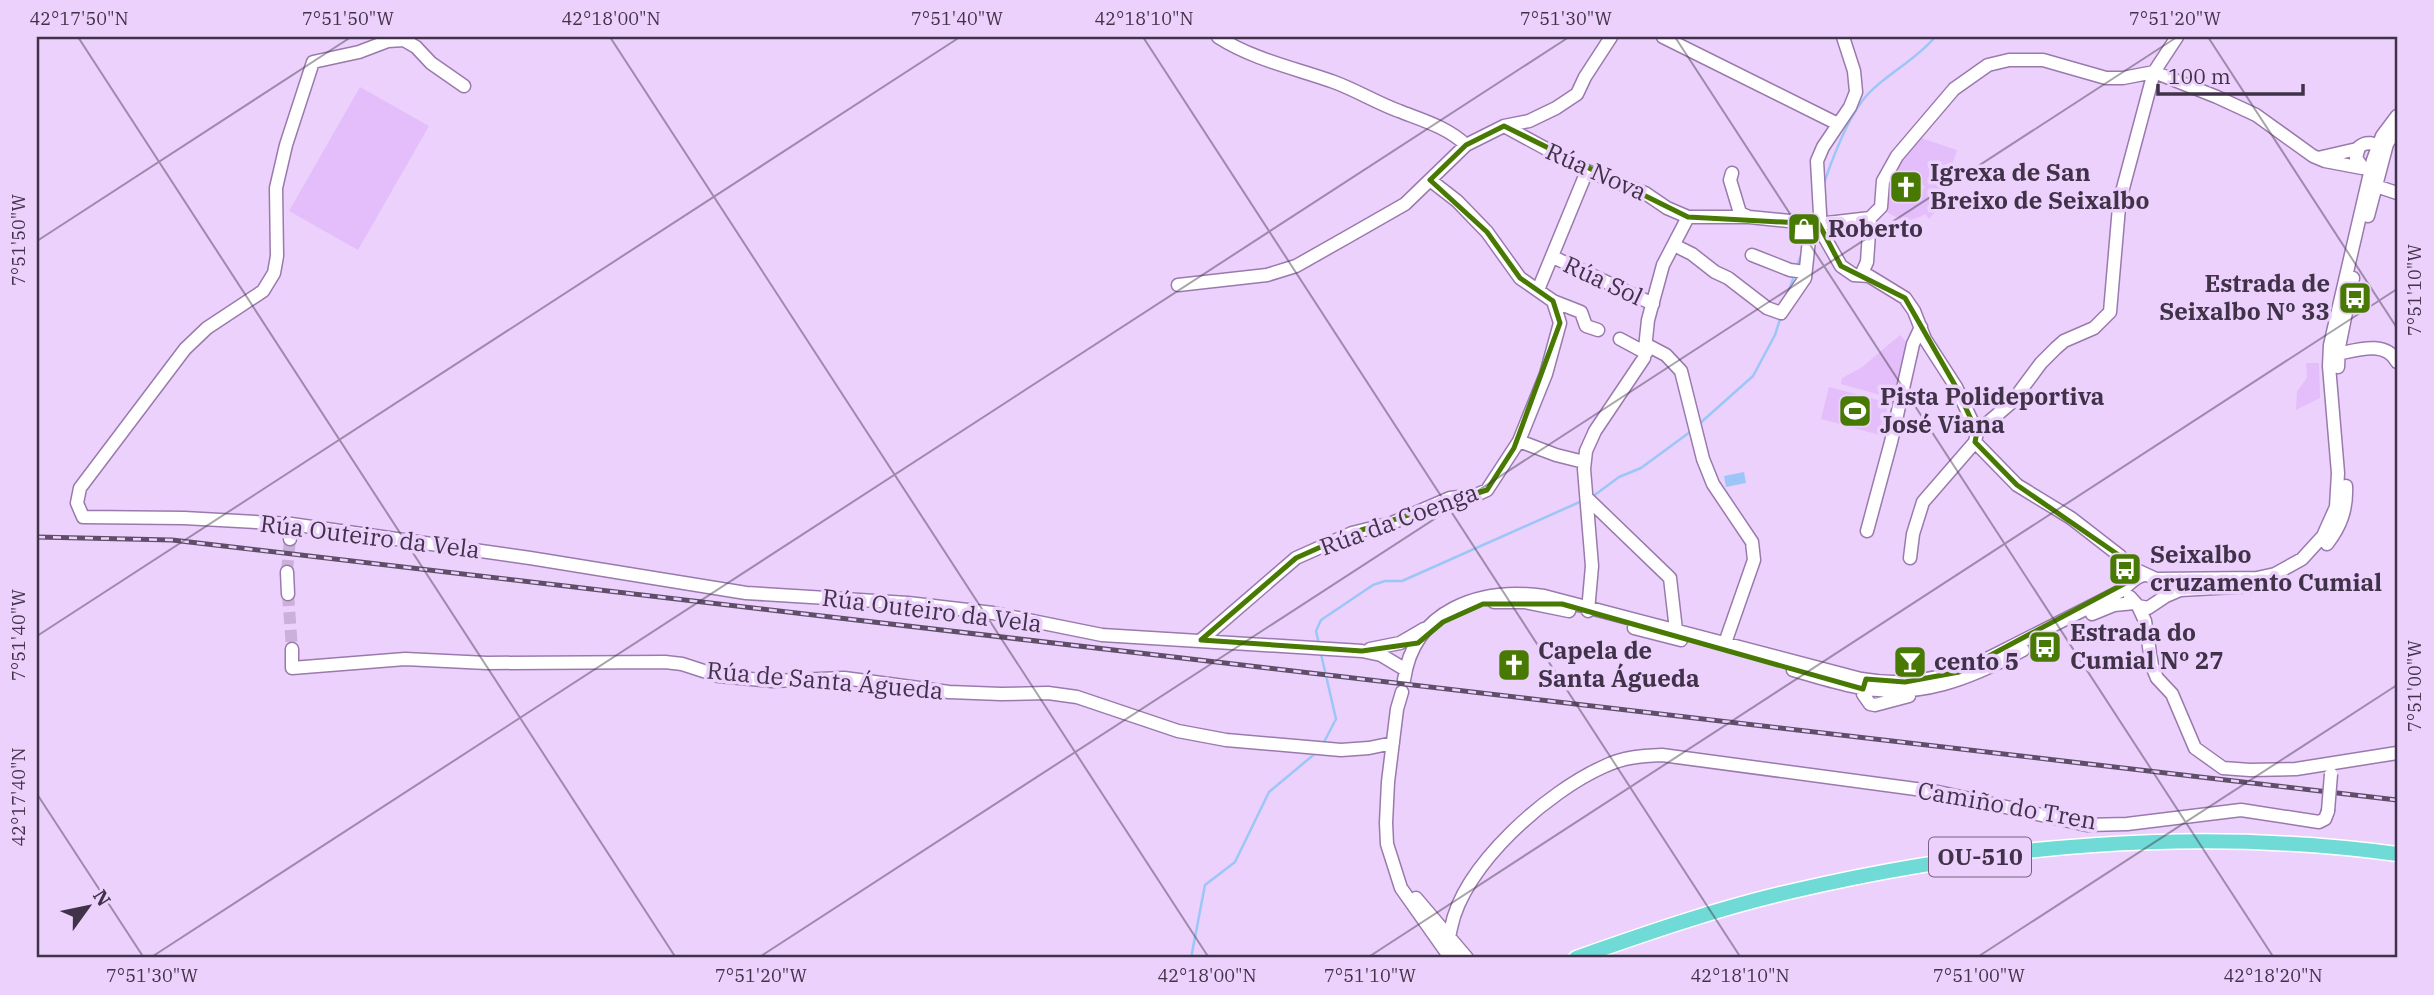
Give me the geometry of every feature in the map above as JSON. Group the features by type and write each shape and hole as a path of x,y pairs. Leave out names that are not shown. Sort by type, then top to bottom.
{"main road":[{"name":"OU-510","path":"1576,958 1687,921 1790,892 1886,872 1989,855 2106,845 2213,842 2356,848 2397,853"}],"street":[{"path":"1218,37 1286,68 1334,82 1395,110 1428,121 1457,136 1466,145"},
{"path":"1178,285 1267,275 1296,266 1405,204 1466,145 1504,126 1529,121 1577,94 1611,37"},
{"path":"1662,37 1838,124"},
{"path":"1843,37 1856,83 1853,100 1816,161 1821,231 1840,266 1854,275 1869,276 1905,298 1925,339 1956,387 1976,437 2017,485 2071,518 2120,556 2139,577 2161,590 2145,621"},
{"path":"1910,558 1913,534 1923,502 1976,437 2012,402 2041,363 2064,341 2094,328 2110,312 2119,207 2154,72 2178,37"},
{"name":"Rúa Outeiro da Vela","path":"464,86 404,40 388,41 359,52 313,62 286,145 276,188 277,256 274,273 263,291 207,328 185,349 80,488 77,503 83,517 184,518 292,524 530,558 746,593 908,603 993,613 1102,635 1363,650"},
{"path":"1589,609 1592,566 1584,462 1586,451 1595,431 1625,389 1646,349 1648,320 1665,260 1688,217 1749,217 1819,224 1870,218 1881,207 1883,181 1892,162 1954,89 1988,65 2009,60 2036,60 2116,78 2154,72 2256,115 2301,149 2318,158 2369,168"},
{"path":"1884,694 1937,682 1959,672 2139,577 2171,581 2266,576 2302,559 2323,536 2334,514 2338,496 2329,360 2332,334 2369,168 2370,147 2397,115"},
{"name":"Rúa Nova","path":"1504,126 1587,171 1645,192 1667,208 1688,217"},
{"path":"2394,132 2356,158 2369,168 2377,184 2397,193"},
{"path":"2338,351 2377,184 2394,132"},
{"path":"2318,158 2370,147"},
{"path":"1538,290 1587,171"},
{"path":"1732,173 1730,180 1740,213 1749,217"},
{"path":"1430,180 1457,201 1487,232 1520,278 1553,301 1581,312 1586,326 1598,330"},
{"path":"1861,275 1867,262 1870,218"},
{"path":"1674,245 1728,278 1767,308 1782,313 1805,278 1810,230 1819,224"},
{"path":"1752,255 1800,273 1805,272"},
{"name":"Rúa Sol","path":"1553,257 1653,304"},
{"path":"1825,669 1838,678 1884,694 1923,690 1980,672 2114,605 2156,603 2180,590 2238,587 2273,581 2311,561 2331,539 2341,522 2347,496 2337,331 2344,302 2340,294"},
{"name":"Rúa da Coenga","path":"1200,640 1296,558 1352,533 1392,523 1450,498 1476,495 1487,490 1519,441 1546,374 1560,323 1553,301"},
{"path":"1867,531 1913,344 1920,327"},
{"path":"1620,339 1666,355 1681,371 1703,459 1713,484 1752,542 1754,560 1725,643"},
{"path":"2338,351 2365,348 2384,350 2397,362"},
{"path":"1519,441 1584,462"},
{"path":"1587,498 1670,578 1676,630"},
{"path":"290,539 292,524"},
{"path":"286,572 288,594"},
{"path":"2139,577 2129,596 2145,621 2152,666 2157,678 2172,694 2195,748 2223,768 2332,769 2397,753"},
{"path":"1363,650 1400,643 1426,629 1451,609 1488,595 1527,594 1881,682 1905,682 1959,672"},
{"path":"1418,643 1443,622 1483,604 1508,601 1544,606 1864,687"},
{"path":"1544,606 1562,604 1589,609 1645,626 1662,635"},
{"path":"1426,629 1418,643 1398,705 1386,823 1392,866 1408,900 1450,958"},
{"name":"Rúa de Santa Águeda","path":"292,649 292,668 405,659 487,663 665,662 682,664 719,676 772,681 844,678 949,692 1048,693 1077,697 1178,731 1226,740 1348,750 1393,743"},
{"path":"1363,650 1381,655 1403,685 1393,815 1403,872 1415,895 1467,958"},
{"name":"Camiño do Tren","path":"1449,939 1454,913 1461,897 1480,869 1525,820 1550,799 1586,776 1604,766 1634,756 1662,755 1938,792 2087,825 2127,824 2241,810 2319,822 2325,819 2328,811 2332,769"},
{"path":"1449,939 1449,946 1456,958"}],"highlighted area":[{"path":"1504,126 1688,217 1819,224 1841,266 1905,298 1956,387 1977,432 1975,442 2017,485 2120,556 2135,578 1959,672 1905,682 1866,679 1863,689 1562,604 1483,604 1443,622 1418,643 1362,651 1201,640 1296,558 1352,533 1487,490 1514,448 1560,323 1553,301 1520,278 1487,232 1430,180 1466,145"}],"shaded area":[{"path":"360,87 429,126 358,250 289,211"},
{"path":"1918,137 1957,150 1938,208 1929,219 1925,214 1908,220 1893,216 1882,209 1890,190 1918,201 1925,186 1915,181 1917,176 1898,171 1901,160"},
{"path":"1900,335 1905,341 1907,356 1895,399 1841,384 1842,378 1861,368"},
{"path":"2306,363 2319,363 2320,398 2296,410 2297,391 2307,378"},
{"name":"Pista Polideportiva José Viana","path":"1829,387 1889,403 1880,435 1821,419"}],"water":[{"path":"1744,472 1746,483 1726,487 1724,476"}],"waterway":[{"path":"1824,183 1842,136 1861,102 1876,86 1935,37"},
{"path":"1797,266 1802,253"},
{"path":"1788,293 1794,276"},
{"path":"1698,425 1753,376 1775,335 1781,316"},
{"path":"1592,497 1619,477 1641,468 1690,432"},
{"path":"1319,644 1316,631 1321,620 1373,585 1385,581 1402,581 1582,501"},
{"path":"1321,654 1336,719 1323,744"},
{"path":"1191,958 1205,885 1235,862 1269,792 1317,752"}],"tunnel":[{"path":"287,572 290,539"},
{"path":"288,594 292,649"}],"railway":[{"path":"37,537 172,540 2397,800"}],"place":[{"name":"Igrexa de San Breixo de Seixalbo","path":"1906,187"},
{"name":"Roberto","path":"1804,229"},
{"name":"Estrada de Seixalbo Nº 33","path":"2355,298"},
{"name":"Pista Polideportiva José Viana","path":"1855,411"},
{"name":"Seixalbo cruzamento Cumial","path":"2125,569"},
{"name":"Estrada do Cumial Nº 27","path":"2045,647"},
{"name":"cento 5","path":"1910,662"},
{"name":"Capela de Santa Águeda","path":"1514,665"}]}
